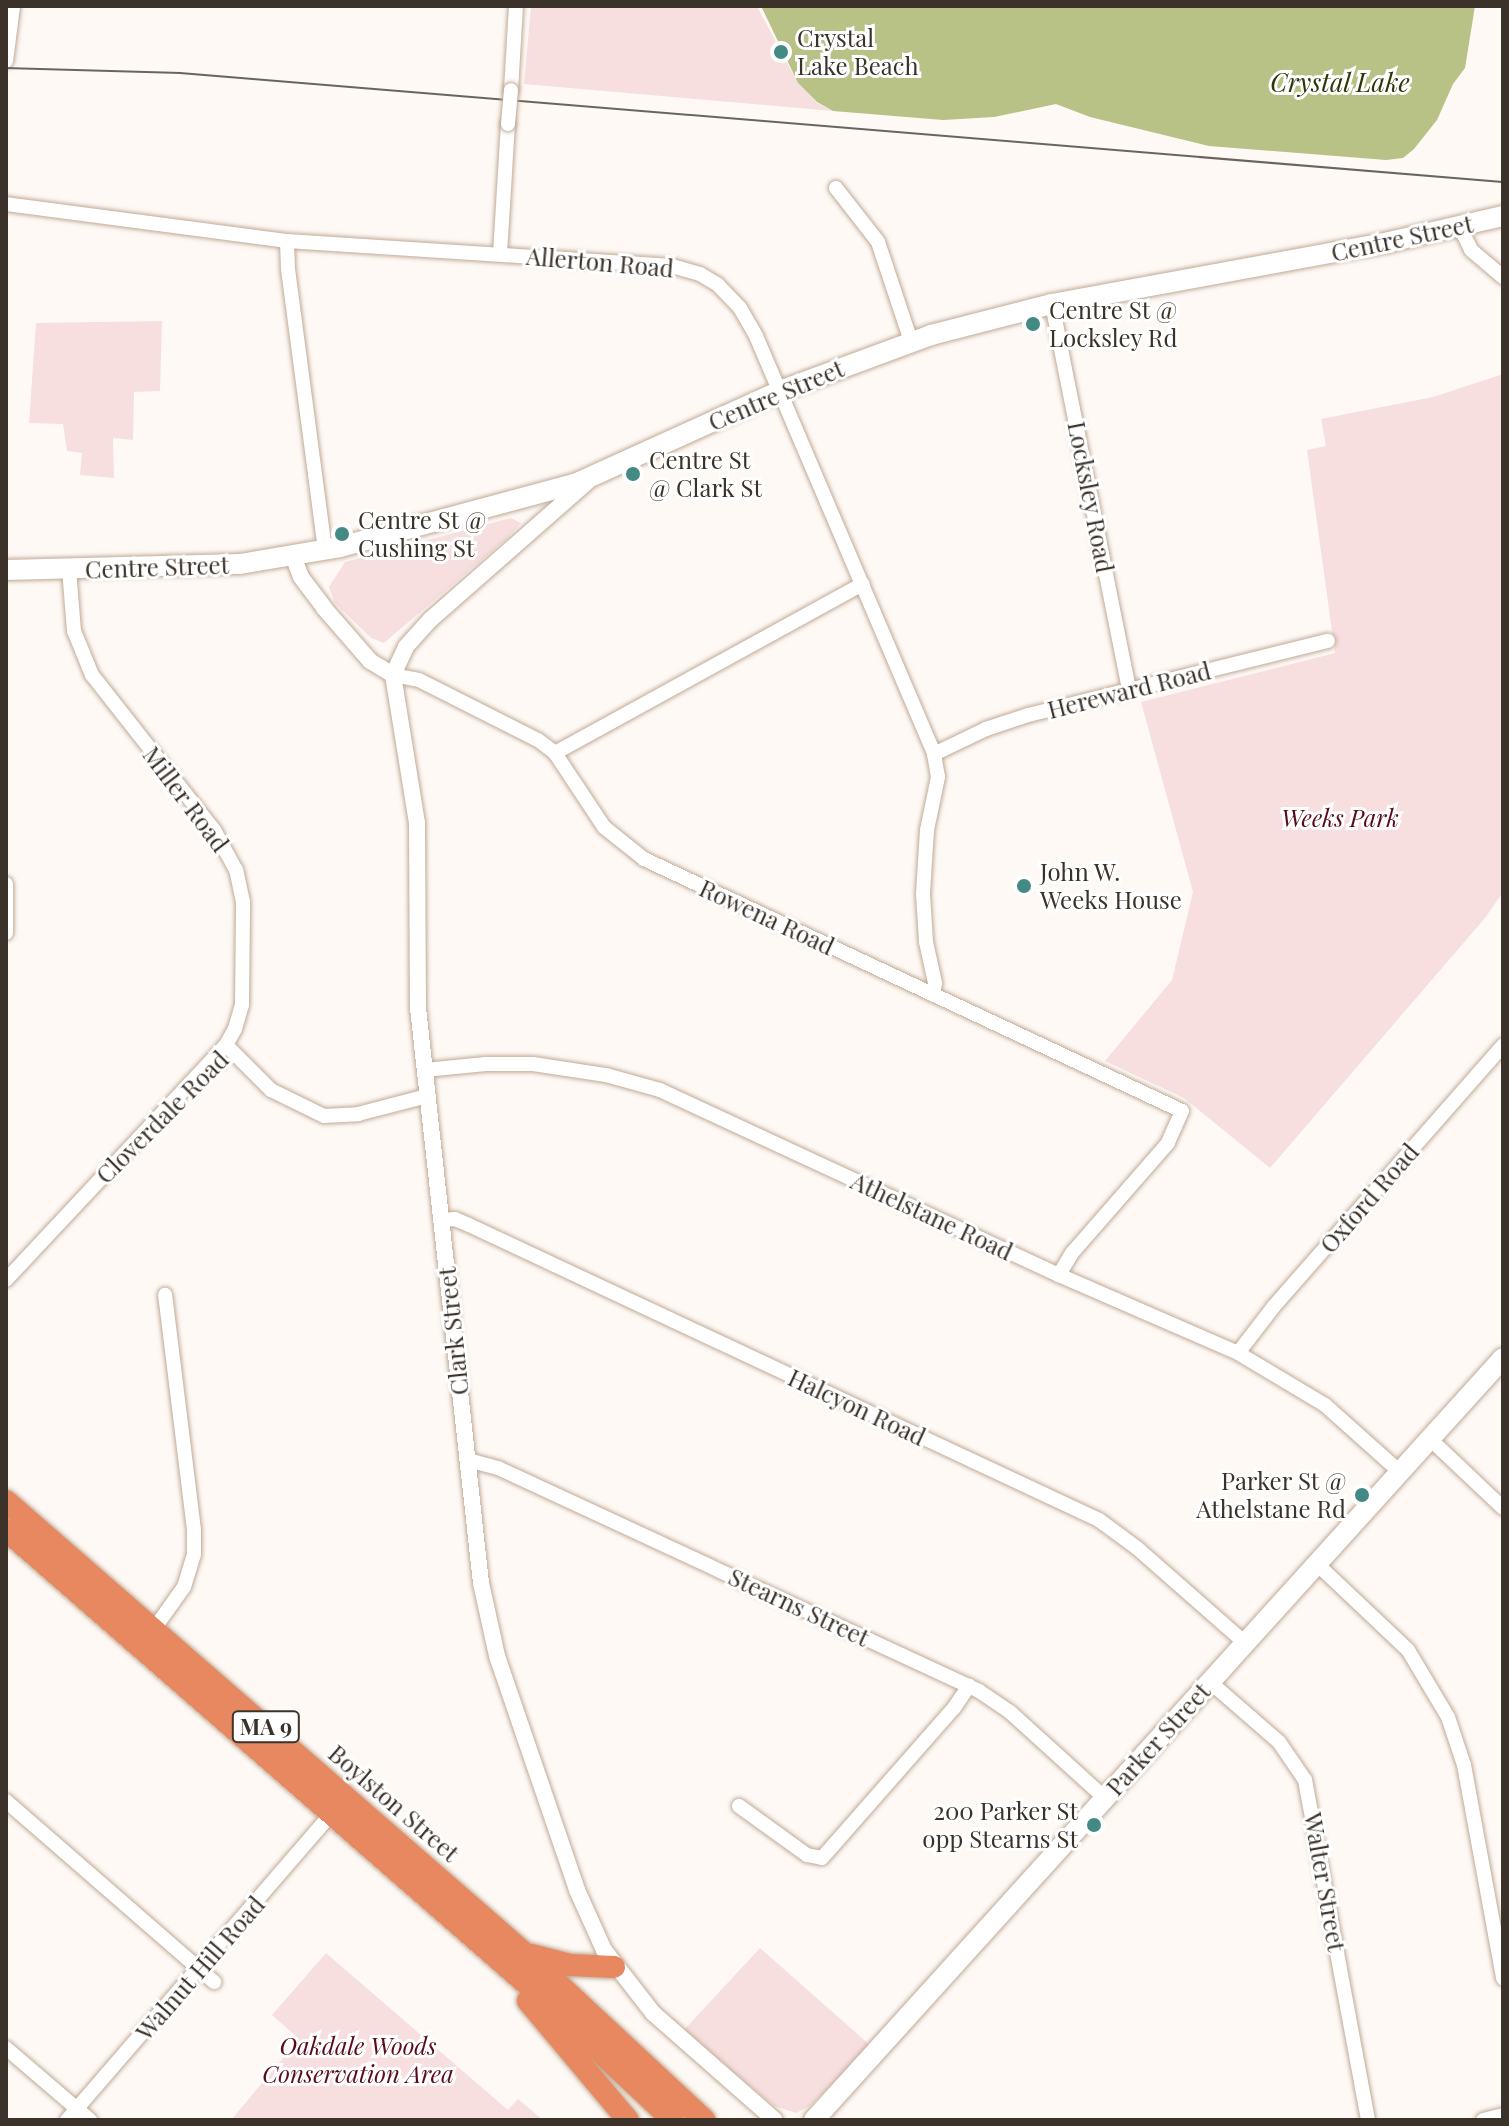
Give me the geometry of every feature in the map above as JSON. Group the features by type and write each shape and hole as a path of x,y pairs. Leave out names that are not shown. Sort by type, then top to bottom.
{"highway":[{"name":"Boylston Street","path":"6,1501 526,1953 704,2120"},
{"name":"Boylston Street","path":"6,1530 485,1947 673,2120"},
{"path":"485,1947 628,2120"},
{"path":"526,1953 570,1965 614,1967"}],"main road":[{"name":"Centre Street","path":"6,570 240,564 395,534 591,478 780,391 911,341 1052,304 1460,227 1503,216"},
{"name":"Parker Street","path":"814,2120 1503,1358"}],"street":[{"path":"6,60 13,6"},
{"path":"500,254 516,6"},
{"path":"836,188 878,242 911,341"},
{"name":"Allerton Road","path":"6,204 287,241 672,266 700,274 726,291 740,308 780,391 934,754 937,788 927,830 923,877 924,925 935,983 933,995"},
{"path":"1460,227 1471,250 1503,277"},
{"path":"287,241 288,269 325,549"},
{"name":"Locksley Road","path":"1052,304 1129,690"},
{"path":"293,556 301,577 324,608 370,661 393,675 406,647 437,613 591,478"},
{"name":"Miller Road","path":"69,569 74,631 92,675 205,819 236,870 243,902 243,986 239,1019 226,1045"},
{"path":"555,753 863,584"},
{"name":"Hereward Road","path":"934,754 998,724 1328,641"},
{"name":"Rowena Road","path":"393,675 419,680 518,728 555,753 595,817 633,852 1182,1111 1168,1143 1072,1253 1059,1275"},
{"name":"Clark Street","path":"393,675 417,823 416,977 481,1583 495,1647 577,1890 614,1967"},
{"path":"6,884 6,933"},
{"name":"Cloverdale Road","path":"6,1280 226,1045 271,1090 292,1103 324,1116 358,1114 427,1096"},
{"name":"Oxford Road","path":"1238,1353 1274,1306 1503,1045"},
{"name":"Athelstane Road","path":"425,1070 517,1063 587,1071 642,1084 1059,1275 1238,1353 1325,1405 1400,1472"},
{"name":"Halcyon Road","path":"441,1220 455,1219 469,1225 1099,1520 1137,1548 1245,1643"},
{"path":"154,1629 184,1587 194,1554 194,1530 165,1295"},
{"path":"1430,1439 1503,1508"},
{"name":"Stearns Street","path":"468,1460 498,1468 969,1686 1010,1712 1105,1798"},
{"path":"1317,1564 1408,1650 1448,1717 1464,1765 1503,1978"},
{"name":"Walter Street","path":"1210,1682 1279,1742 1305,1780 1368,2120"},
{"path":"739,1806 807,1855 822,1858 954,1708 969,1686"},
{"path":"6,1801 214,1982"},
{"name":"Walnut Hill Road","path":"72,2114 331,1814"},
{"path":"614,1967 653,2013 775,2120"},
{"path":"6,2048 72,2114 90,2120"},
{"path":"1483,2120 1503,2115"}],"green space":[{"path":"531,6 757,6 798,83 817,103 833,111 524,84"},
{"path":"162,321 160,391 134,392 133,440 113,438 114,478 80,475 82,453 67,451 63,424 29,423 36,323"},
{"name":"Weeks Park","path":"1503,374 1503,892 1485,918 1270,1168 1184,1098 1105,1061 1172,980 1193,892 1141,702 1335,653 1307,450 1326,446 1321,419 1433,397"},
{"path":"511,518 521,523 505,540 384,643 371,638 335,603 329,587 345,562"},
{"path":"760,1948 871,2046 810,2106 796,2113 774,2106 684,2030"},
{"name":"Oakdale Woods Conservation Area","path":"326,1953 508,2110 518,2099 543,2120 231,2120 299,2039 272,2015"}],"water":[{"name":"Crystal Lake","path":"761,6 1475,6 1465,68 1453,84 1437,120 1403,158 1386,160 1209,146 1090,117 1056,104 994,117 943,120 833,111 817,102 798,83"}],"tram line":[{"path":"6,68 180,73 1503,182"}],"place":[{"name":"Crystal Lake Beach","path":"781,52"},
{"name":"Centre St @ Locksley Rd","path":"1033,324"},
{"name":"Centre St @ Clark St","path":"633,474"},
{"name":"Centre St @ Cushing St","path":"342,534"},
{"name":"John W. Weeks House","path":"1024,886"},
{"name":"Parker St @ Athelstane Rd","path":"1362,1495"},
{"name":"200 Parker St opp Stearns St","path":"1094,1825"}]}
